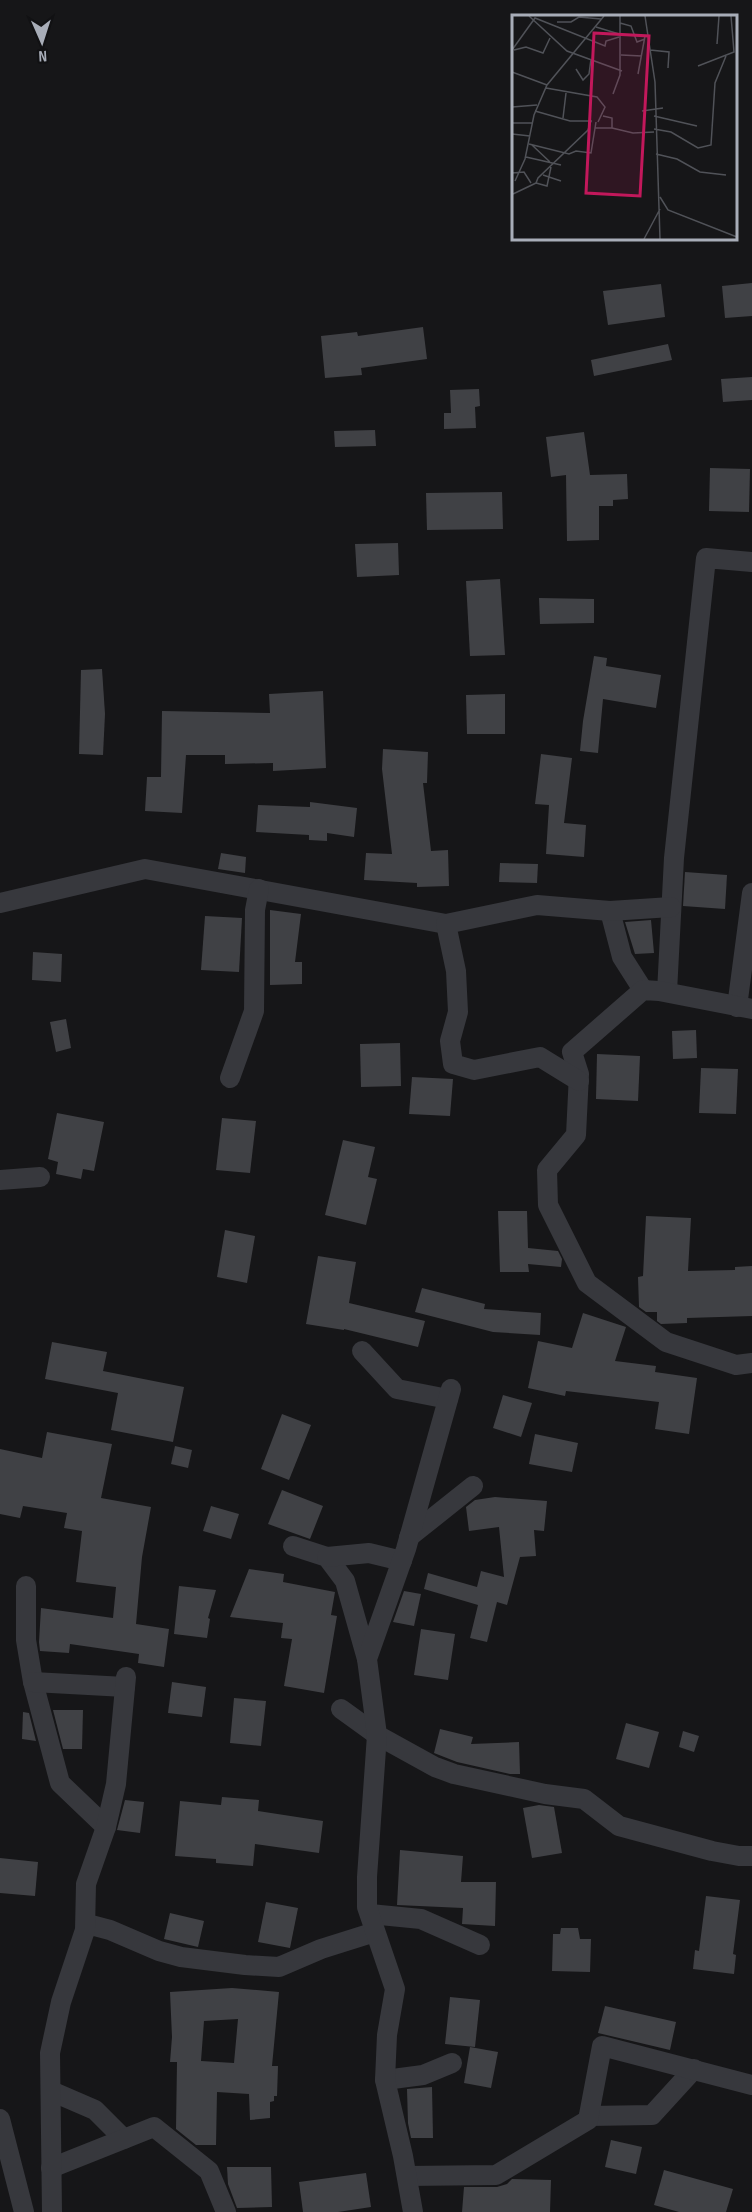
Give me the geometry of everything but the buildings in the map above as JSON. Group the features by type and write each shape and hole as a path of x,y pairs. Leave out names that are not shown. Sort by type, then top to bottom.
{"street":[{"path":"667,992 674,858 706,558 752,562"},
{"path":"0,903 145,869 446,924 537,905 610,911 672,907"},
{"path":"230,1078 254,1011 255,910 259,889"},
{"path":"752,892 745,1008 667,992 643,990 572,1052 579,1074 576,1134 548,1170 548,1205 587,1283 666,1342 736,1365 752,1363"},
{"path":"610,911 622,957 643,990"},
{"path":"446,924 456,970 458,1012 450,1041 453,1064 474,1070 540,1057 579,1081"},
{"path":"0,1180 40,1177"},
{"path":"362,1351 397,1389 449,1394 410,1538 367,1659"},
{"path":"410,1538 473,1486"},
{"path":"293,1546 327,1557 369,1553 402,1560"},
{"path":"327,1557 345,1581 367,1659 377,1735 367,1907 395,1989 387,2035 385,2080 413,2212"},
{"path":"26,1586 26,1640 33,1682 60,1784 106,1827"},
{"path":"33,1682 125,1682 116,1784 106,1827 86,1884 85,1930 61,2002 50,2052 52,2212"},
{"path":"341,1709 377,1735 435,1767 454,1774 545,1794 584,1799 619,1826 712,1851 752,1856"},
{"path":"85,1930 91,1925 110,1930 159,1951 181,1957 279,1967 373,1923 421,1919 480,1946"},
{"path":"407,2176 496,2175 588,2120 602,2046 752,2085"},
{"path":"385,2080 423,2075 452,2063"},
{"path":"589,2116 652,2115 694,2069"},
{"path":"51,2091 95,2110 124,2139"},
{"path":"0,2119 24,2212"},
{"path":"51,2168 154,2127 209,2170 226,2212"}]}
